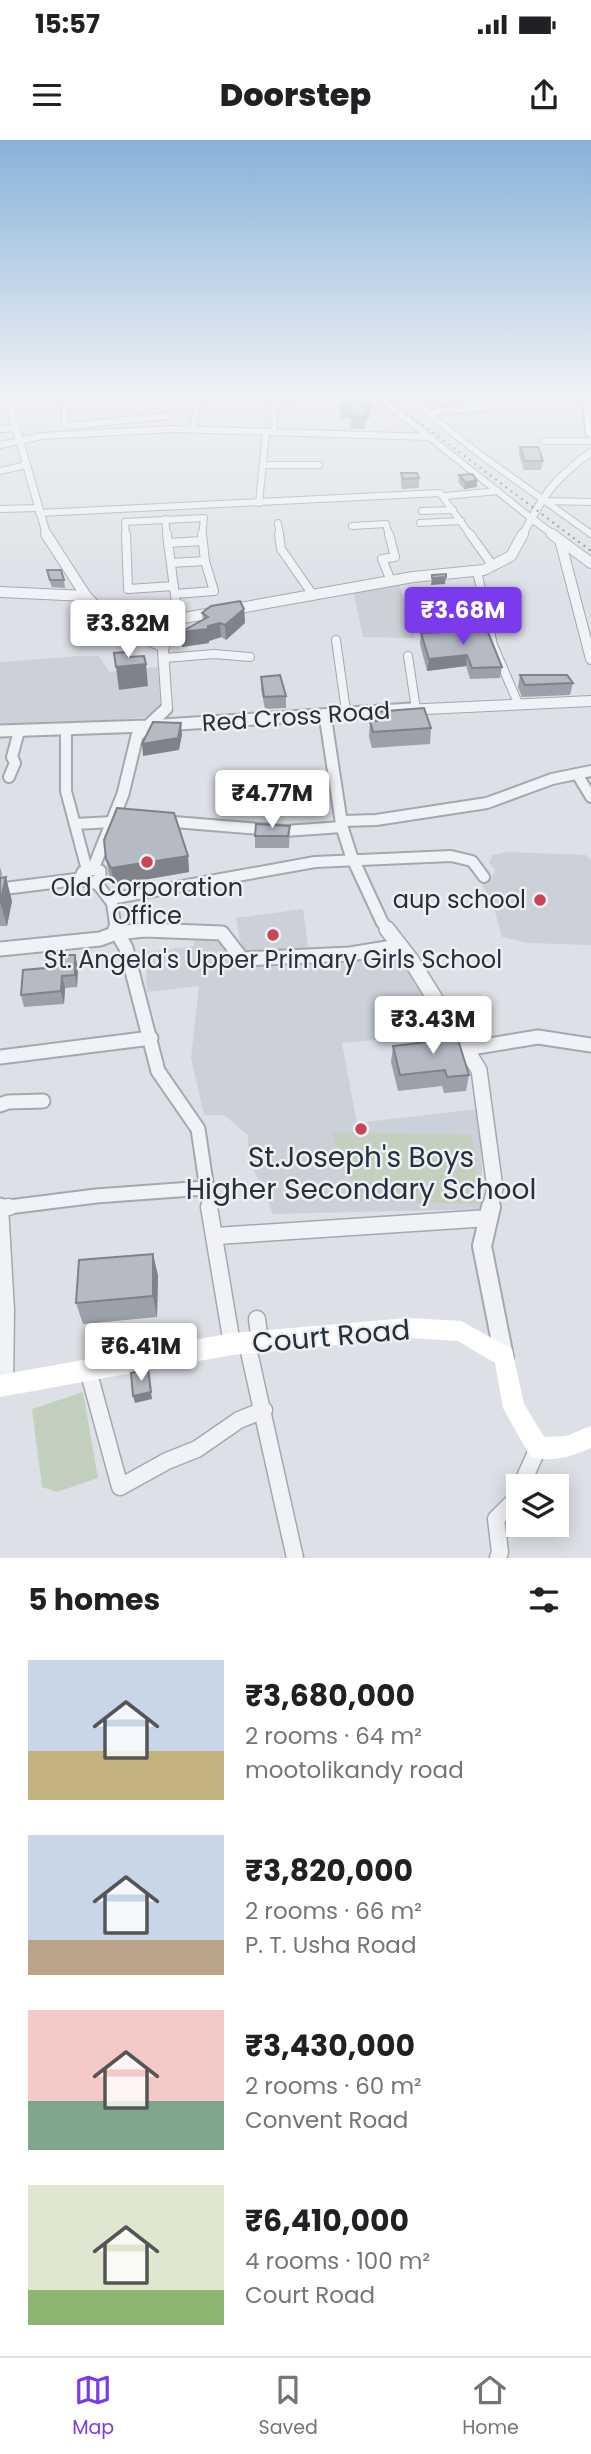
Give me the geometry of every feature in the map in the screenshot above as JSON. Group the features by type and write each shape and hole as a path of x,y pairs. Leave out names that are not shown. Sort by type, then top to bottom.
{"main road":[{"name":"Court Road","path":"2,1386 246,1343 408,1328 461,1331 504,1357"},
{"path":"504,1357 514,1408 538,1448 566,1447 591,1437"}],"street":[{"path":"463,463 591,563"},
{"path":"494,463 591,534"},
{"path":"122,629 391,581 477,572 511,556 545,493 576,463"},
{"path":"0,471 26,465 48,541 86,596 115,626 165,652 250,657"},
{"path":"259,503 263,466 319,465"},
{"path":"0,509 259,503 498,491"},
{"path":"442,495 493,566"},
{"path":"542,500 591,502"},
{"path":"422,511 453,509"},
{"path":"204,518 205,561 214,591 128,589 125,522 165,519 204,518"},
{"path":"165,519 178,619"},
{"path":"420,523 461,521"},
{"path":"278,523 281,549 313,595"},
{"path":"352,526 386,524 395,557 382,559 391,581"},
{"path":"560,540 591,659"},
{"path":"168,543 203,541"},
{"path":"171,563 205,561"},
{"path":"477,572 497,655 518,703"},
{"path":"0,592 86,596"},
{"path":"161,622 167,708 172,718 181,724"},
{"path":"336,640 346,713"},
{"path":"408,656 416,709"},
{"name":"Red Cross Road","path":"0,731 66,731 518,703 591,701"},
{"path":"89,875 123,794 137,736 167,708"},
{"path":"325,715 342,824 353,860 382,922 411,960 479,1070 495,1188 481,1246 504,1357"},
{"path":"9,777 15,763 12,757 19,731"},
{"path":"66,731 66,791 89,875 110,899 116,933 126,948 158,1071 198,1129 205,1188 264,1410 295,1558"},
{"path":"155,820 285,831 487,803 552,779 591,771"},
{"path":"577,774 591,797"},
{"path":"75,824 128,818"},
{"path":"110,899 315,862 451,856 472,861 484,877"},
{"path":"0,889 89,875"},
{"path":"0,948 100,939 116,933 145,930 222,933 242,959 350,954 399,946"},
{"path":"465,1049 538,1037 591,1045"},
{"path":"0,1057 151,1038"},
{"path":"0,1105 8,1102 43,1101"},
{"path":"2,1386 6,1310 0,1207 205,1188"},
{"path":"216,1236 489,1218"},
{"path":"246,1343 257,1319"},
{"path":"88,1370 120,1487 167,1461 197,1449 239,1420 264,1410"},
{"path":"526,1474 538,1448"},
{"path":"498,1558 500,1552 496,1518 506,1509"}],"shaded area":[{"path":"399,583 415,638 363,637 353,591"},
{"path":"99,656 109,672 158,667 162,701 157,707 163,710 146,717 61,726 0,727 0,662"},
{"name":"aup school","path":"508,852 586,855 591,860 591,945 528,943 502,937 493,905 482,885 490,880 495,870 489,862 493,855"},
{"name":"St. Angela's Upper Primary Girls School","path":"303,909 309,953 243,956 236,918"},
{"path":"219,936 238,964 400,951 451,1033 342,1043 357,1123 479,1109 484,1209 273,1214 248,1156 248,1135 224,1115 204,1115 191,1058 199,986 147,992 145,952 194,946 194,937"}],"green space":[{"path":"331,1132 472,1135 479,1204 360,1201"},
{"path":"83,1392 98,1478 57,1492 42,1487 32,1409"}],"building":[{"path":"401,473 417,473 419,478 403,479"},
{"path":"472,474 477,480 465,482 459,475"},
{"path":"47,570 61,570 64,580 50,580"},
{"path":"446,574 446,577 432,578 432,575"},
{"path":"240,601 244,609 225,625 220,623 208,626 208,629 181,632 208,617 202,613 211,606"},
{"path":"487,630 502,667 472,668 467,655 429,659 421,633"},
{"path":"127,652 128,657 144,656 146,664 116,667 114,653"},
{"path":"280,675 286,696 264,697 261,677"},
{"path":"520,675 567,675 573,683 525,685"},
{"path":"424,708 431,728 373,732 370,721 377,721 374,712"},
{"path":"153,722 181,723 178,738 142,744"},
{"name":"Old Corporation Office","path":"117,808 174,813 188,856 111,868 106,859 104,840"},
{"path":"256,824 290,826 288,836 255,836"},
{"path":"6,877 0,902 0,878"},
{"path":"46,955 75,955 75,975 62,976 61,991 21,995 23,970 45,968"},
{"path":"455,1030 469,1075 447,1077 445,1070 400,1075 393,1046 436,1041 434,1033"},
{"path":"153,1254 153,1296 76,1303 79,1260"},
{"path":"148,1369 151,1392 133,1396 131,1373"}],"railway":[{"path":"474,463 591,551"}],"place":[{"name":"Old Corporation Office","path":"147,862"},
{"name":"aup school","path":"540,900"},
{"name":"St. Angela's Upper Primary Girls School","path":"273,935"},
{"name":"St.Joseph's Boys Higher Secondary School","path":"361,1129"}]}
